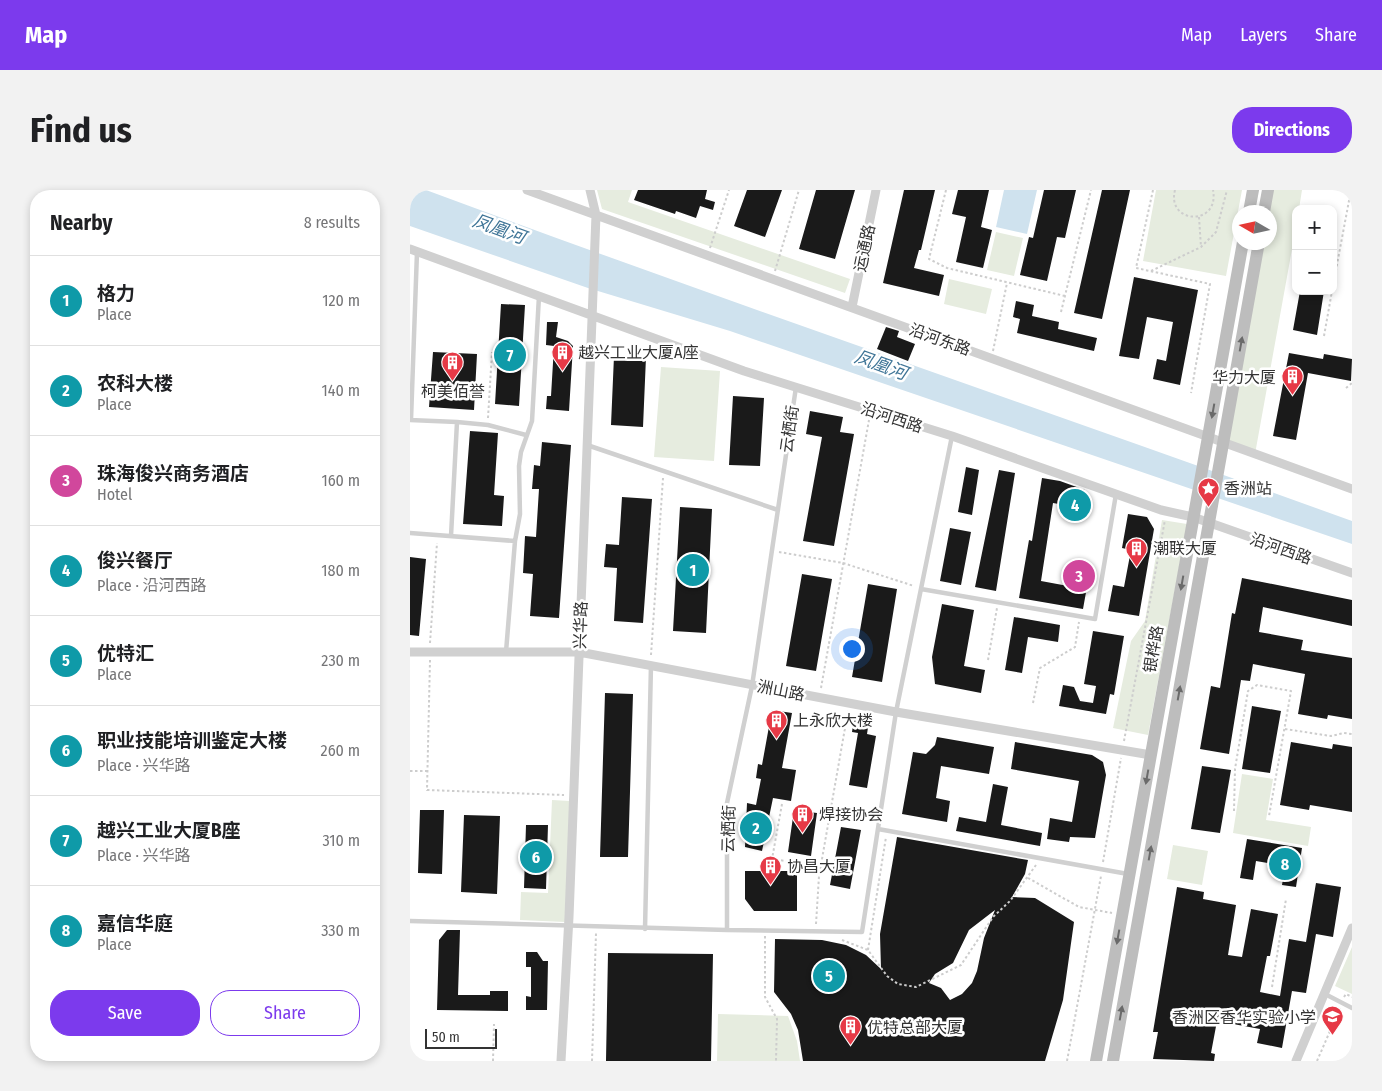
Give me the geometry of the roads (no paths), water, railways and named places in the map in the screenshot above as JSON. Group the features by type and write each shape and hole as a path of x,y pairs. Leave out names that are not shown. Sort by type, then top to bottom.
{"main road":[{"path":"1250,205 1253,190"},
{"path":"1265,205 1268,190"},
{"name":"银桦路","path":"1096,1061 1242,250"},
{"name":"银桦路","path":"1112,1061 1210,524 1258,250"}],"street":[{"name":"沿河东路","path":"527,190 1352,489"},
{"name":"兴华路","path":"561,1061 569,927 596,214 590,190"},
{"name":"运通路","path":"852,307 876,190"},
{"name":"沿河西路","path":"413,250 744,371 952,436 1166,511 1194,518 1352,573"},
{"name":"洲山路","path":"410,652 579,652 896,712 1150,755"},
{"path":"1296,1061 1352,928"}],"lane":[{"path":"413,250 410,420 488,425 526,435"},
{"path":"506,652 515,542 520,514 518,466 526,435 532,421 539,296"},
{"name":"云栖街","path":"727,930 727,803 752,684 796,386"},
{"path":"451,536 457,422"},
{"path":"410,921 596,928 862,932 896,712 952,436"},
{"path":"587,445 778,510"},
{"path":"921,589 1095,619 1116,493"},
{"path":"410,533 515,542"},
{"path":"645,929 651,665"},
{"path":"878,829 1129,874"},
{"path":"1325,994 1352,1008"}],"water":[{"name":"凤凰河","path":"410,190 426,190 1352,521 1352,544 730,331 588,288 410,226"},
{"path":"1004,190 1037,190 1027,234 996,227"}],"place":[{"name":"越兴工业大厦B座","path":"510,355"},
{"name":"越兴工业大厦A座","path":"562,371"},
{"name":"柯美佰誉","path":"453,381"},
{"name":"华力大厦","path":"1292,396"},
{"name":"俊兴餐厅","path":"1075,505"},
{"name":"香洲站","path":"1208,507"},
{"name":"潮联大厦","path":"1137,567"},
{"name":"格力","path":"693,570"},
{"name":"珠海俊兴商务酒店","path":"1079,576"},
{"name":"上永欣大楼","path":"777,739"},
{"name":"农科大楼","path":"756,828"},
{"name":"焊接协会","path":"803,833"},
{"name":"职业技能培训鉴定大楼","path":"536,857"},
{"name":"嘉信华庭","path":"1285,864"},
{"name":"协昌大厦","path":"771,885"},
{"name":"优特汇","path":"829,976"},
{"name":"香洲区香华实验小学","path":"1332,1036"},
{"name":"优特总部大厦","path":"851,1046"}]}
